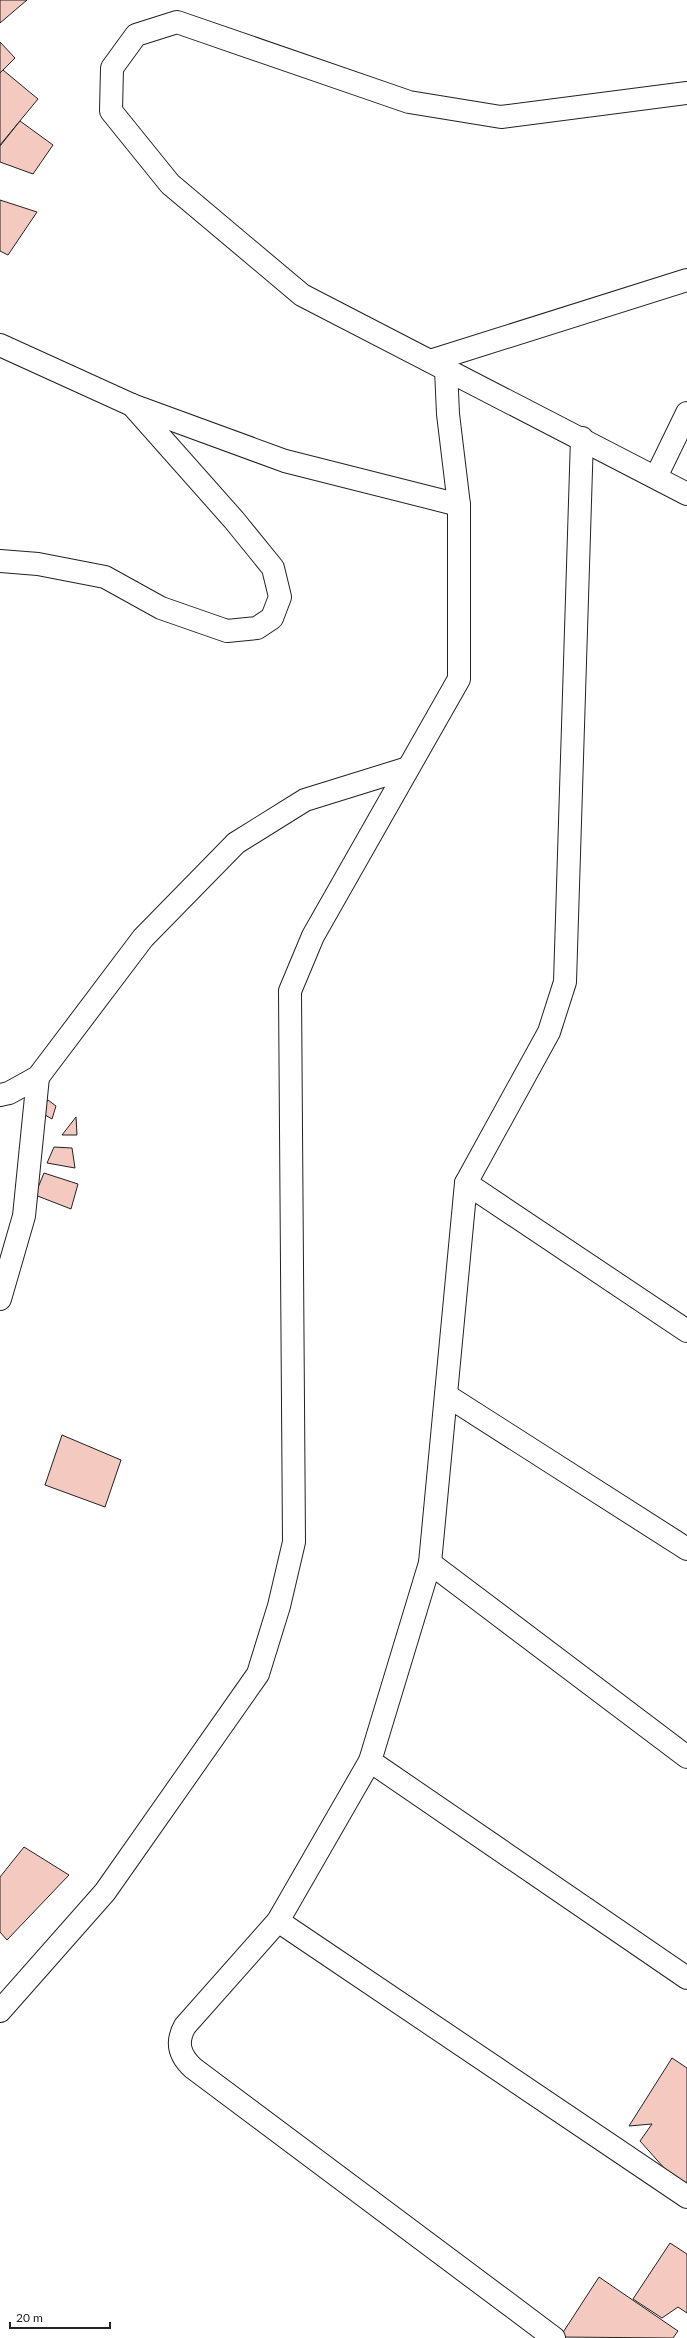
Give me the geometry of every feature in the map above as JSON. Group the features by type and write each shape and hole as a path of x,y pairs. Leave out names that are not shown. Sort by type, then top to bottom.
{"street":[{"path":"687,93 501,117 409,102 177,22 136,35 112,68 111,111 170,184 302,295 582,438 687,494"},
{"path":"438,365 687,280"},
{"path":"0,344 132,405 285,461 458,505"},
{"path":"0,2011 105,1892 258,1674 279,1606 294,1542 290,991 313,936 459,679 458,505 448,414 438,365"},
{"path":"0,561 38,564 105,577 161,608 227,631 257,628 272,618 280,597 273,568 234,520 132,405"},
{"path":"656,477 687,413"},
{"path":"554,2338 186,2061 179,2044 185,2026 278,1921 370,1761 430,1563 466,1183 549,1032 565,982 582,438"},
{"path":"0,1095 8,1093 38,1077 143,938 236,842 305,800 408,768"},
{"path":"0,1298 24,1216 38,1077"},
{"path":"466,1183 687,1331"},
{"path":"446,1394 687,1549"},
{"path":"430,1563 687,1757"},
{"path":"370,1761 687,1978"},
{"path":"278,1921 687,2197"}],"building":[{"path":"0,0 27,0 0,23"},
{"path":"0,42 15,58 0,73"},
{"path":"3,70 38,99 0,145 0,73"},
{"path":"20,121 53,145 33,174 0,162 0,146"},
{"path":"0,200 37,212 8,255 0,251"},
{"path":"48,1100 56,1106 52,1119 40,1112"},
{"path":"76,1117 77,1135 62,1135"},
{"path":"54,1147 72,1148 75,1168 47,1163"},
{"path":"44,1173 78,1184 71,1209 35,1195"},
{"path":"62,1435 121,1460 105,1507 45,1485"},
{"path":"24,1847 69,1875 7,1940 0,1932 0,1877"},
{"path":"672,2058 687,2068 687,2186 665,2169 640,2141 652,2124 629,2126"},
{"path":"670,2243 687,2254 687,2313 678,2307 662,2318 633,2299"},
{"path":"599,2277 678,2331 673,2338 560,2337"}]}
